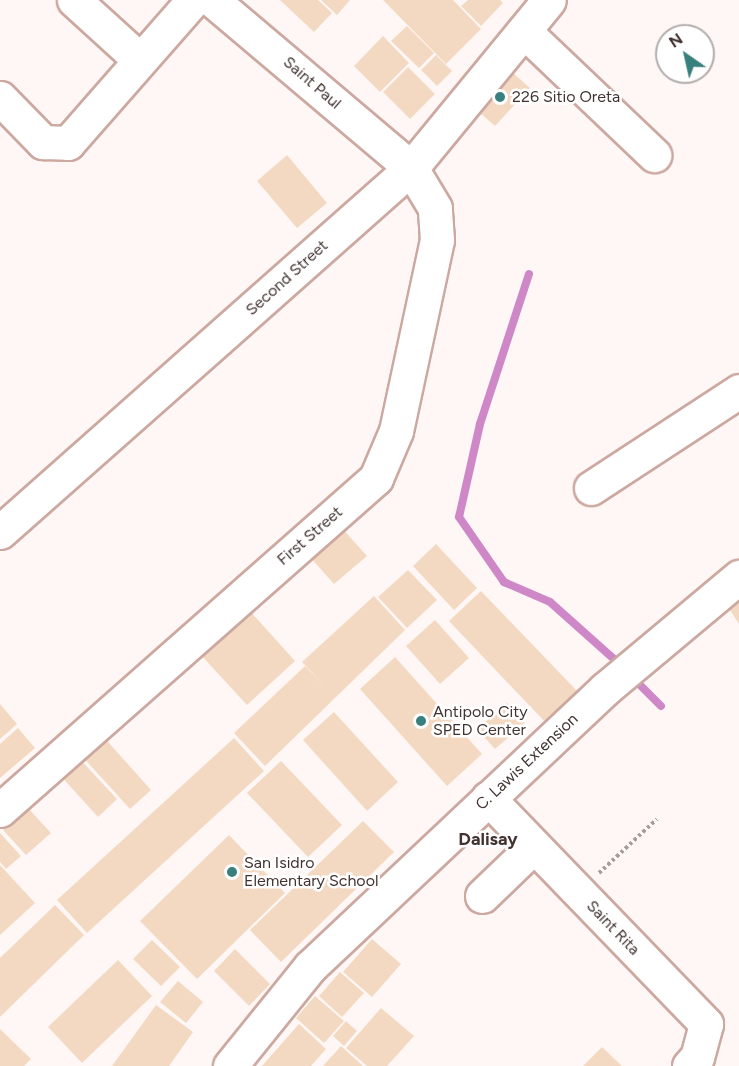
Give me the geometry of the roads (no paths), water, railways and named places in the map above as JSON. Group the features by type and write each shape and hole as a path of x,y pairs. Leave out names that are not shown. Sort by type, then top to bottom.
{"street":[{"path":"74,0 140,60"},
{"path":"0,98 43,142 68,143 193,0"},
{"name":"Saint Paul","path":"212,0 411,168"},
{"name":"Second Street","path":"0,532 411,168 549,0"},
{"path":"524,31 654,155"},
{"name":"First Street","path":"0,810 376,478 396,431 437,240 435,208 411,168"},
{"path":"591,488 739,391"},
{"name":"C. Lawis Extension","path":"230,1066 310,966 605,689 659,641 739,577"},
{"name":"Saint Rita","path":"488,798 706,1024 697,1057 689,1066"},
{"path":"482,896 534,846"}],"waterway":[{"path":"529,274 480,424 459,517 504,582 550,602 623,667"},
{"path":"632,677 661,706"}],"place":[{"name":"226 Sitio Oreta","path":"500,97"},
{"name":"Antipolo City SPED Center","path":"421,721"},
{"name":"San Isidro Elementary School","path":"232,872"}],"district":[{"name":"Dalisay","path":"488,839"}]}
